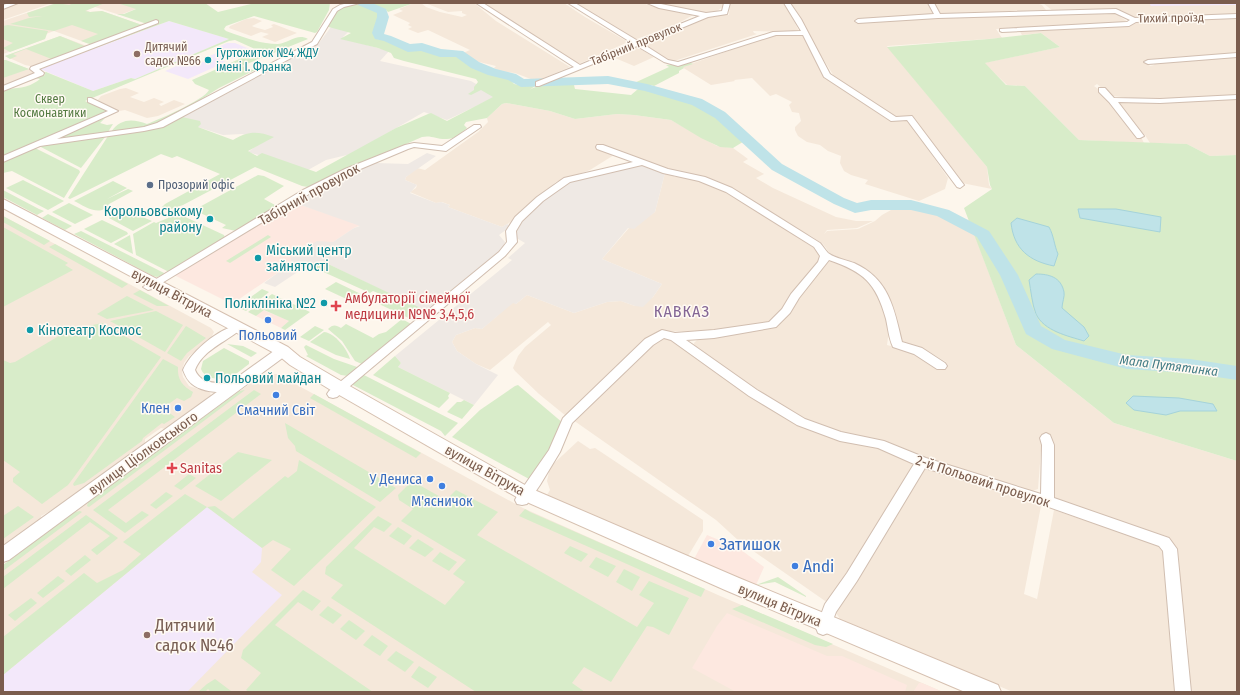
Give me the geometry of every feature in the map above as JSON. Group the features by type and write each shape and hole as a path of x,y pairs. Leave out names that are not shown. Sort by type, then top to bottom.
{"main road":[{"name":"вулиця Вітрука","path":"3,203 232,331 280,353"},
{"name":"вулиця Вітрука","path":"3,209 280,353 298,373 336,391 524,497 969,692"},
{"name":"вулиця Вітрука","path":"823,627 990,692"}],"street":[{"path":"3,7 15,3"},
{"path":"37,144 144,129 160,125 316,43 335,10 344,4 357,3"},
{"path":"479,3 579,67"},
{"path":"571,3 666,61 678,64 775,33 805,33"},
{"path":"650,3 707,15"},
{"name":"Табірний провулок","path":"539,84 707,15 725,13 727,3"},
{"path":"787,3 827,75 894,118 909,118 960,185"},
{"path":"931,3 938,16"},
{"name":"Тихий проїзд","path":"858,21 938,16 1116,11 1134,20 1237,16"},
{"path":"1002,30 1129,24 1134,20"},
{"path":"3,89 40,73 34,69 156,22"},
{"path":"1148,62 1237,55"},
{"path":"1102,90 1112,100 1140,136"},
{"path":"1112,100 1160,101 1237,97"},
{"path":"3,159 114,111 91,100"},
{"name":"Табірний провулок","path":"151,285 306,192 348,171 405,147 414,145 443,149 477,127"},
{"path":"600,147 640,163 666,171 695,177 729,190 817,245 825,256 859,268 880,287 887,302 897,344 918,351 941,366"},
{"path":"336,391 502,254 512,242 510,234 515,223 540,198 567,180 640,163"},
{"path":"524,497 564,433 567,421 649,342 662,334 675,337 727,332 772,325 786,311 795,296 823,263 825,256"},
{"path":"231,388 204,386 199,384 192,378 189,370 193,360 199,354 232,331"},
{"name":"2-й Польовий провулок","path":"675,337 753,393 796,419 840,436 880,444 922,462 1047,502 1164,542 1170,549 1183,692"},
{"name":"вулиця Ціолковського","path":"3,555 280,353"},
{"path":"1046,438 1048,445 1047,502"},
{"path":"823,627 830,609 852,577 922,462"}],"shaded area":[{"path":"18,3 52,3 3,20 3,8"},
{"path":"56,3 151,3 120,15 95,7 86,10 90,12 102,11 142,25 87,43 54,31 46,34 45,39 3,54 3,21"},
{"path":"414,3 421,3 426,7 440,12 462,17 467,15 462,13 462,11 448,12 425,3 474,3 496,21 570,67 536,81 515,73 499,71 494,68 496,66 471,60 461,54 470,50 428,30 418,33 408,29 412,27 408,25 410,23 393,15 403,11 399,9"},
{"path":"480,3 564,3 628,42 581,63 576,63 504,22"},
{"path":"570,3 643,3 654,7 695,14 675,25 634,40 597,21"},
{"path":"649,3 725,3 724,6 717,11 702,13"},
{"path":"730,3 786,3 799,31 753,31 757,34 668,63 649,48 646,48 641,44 694,21 714,15 729,15"},
{"path":"790,3 928,3 933,12 931,15 857,19 860,21 1113,12 1128,22 996,29 1002,38 887,46 987,167 989,185 992,189 957,182 909,116 892,116 835,78"},
{"path":"932,3 1036,3 1042,5 1046,10 941,14"},
{"path":"1043,3 1237,3 1237,16 1133,18 1117,10 1053,11"},
{"path":"1149,3 1237,3 1237,5 1151,6"},
{"path":"254,18 262,21 252,26 254,27 265,30 273,27 271,25 274,24 297,33 275,42 262,37 269,34 261,32 251,36 229,28 230,26 246,19"},
{"path":"1237,18 1237,54 1173,57 1148,64 1150,66 1154,65 1155,63 1237,56 1237,96 1152,100 1112,96 1097,84 1094,86 1101,91 1129,127 1141,137 1144,143 1079,140 1025,86 1007,85 984,63 1060,47 1041,33 1022,35 1019,30 1135,21"},
{"name":"Дитячий садок №66","path":"169,21 229,39 135,79 131,78 93,91 40,69"},
{"path":"331,27 349,31 343,37 344,39 389,51 380,61 471,81 497,96 447,120 424,112 351,154 326,160 308,170 248,152 266,139 242,134 223,135 198,127 177,114 319,43"},
{"path":"777,34 802,35 821,68 857,99 887,119 904,120 909,122 948,178 945,189 919,201 865,184 868,180 851,175 844,171 840,163 841,156 828,151 820,145 807,142 798,136 795,127 801,121 799,113 792,112 789,105 792,102 776,94 770,96 752,78 711,85 682,67"},
{"path":"60,36 87,46 35,67 25,65 5,56"},
{"path":"227,43 235,43 252,50 234,59 228,57 221,60 226,62 188,79 165,71 181,64 193,66 207,60 204,58 222,51 216,48"},
{"path":"633,45 654,57 634,66 608,55"},
{"path":"3,60 32,70 35,73 3,87"},
{"path":"126,88 139,93 130,97 144,102 154,98 164,102 159,104 161,106 174,100 185,104 158,116 147,118 125,110 119,111 97,101 101,96"},
{"path":"1237,98 1237,155 1210,156 1187,144 1150,143 1145,135 1141,133 1117,104 1118,101 1161,103"},
{"path":"506,103 550,111 575,119 617,114 671,120 717,146 733,148 748,159 743,162 764,174 756,178 773,188 836,217 856,221 873,221 857,228 827,230 824,234 827,231 858,229 875,221 891,210 903,208 927,209 942,215 969,220 1016,345 1114,423 1237,461 1237,692 1190,692 1187,631 1181,625 1178,553 1169,537 1056,500 1053,496 1053,440 1042,437 1038,489 1032,491 941,465 873,438 842,434 807,422 786,411 695,348 694,343 698,339 733,335 776,326 792,310 792,306 799,295 827,262 834,260 845,263 857,270 870,280 879,291 884,301 883,306 886,309 892,334 888,338 887,345 910,351 939,367 946,362 928,351 912,347 902,342 899,338 889,300 882,286 874,277 855,264 831,255 823,244 811,236 721,185 696,176 668,170 629,157 610,147 601,145 597,148 614,155 590,170 556,182 509,223 502,227 448,207 450,205 442,202 436,203 410,192 416,188 417,185 405,180 406,177 417,168 425,170 478,132 488,122 487,118 502,104"},
{"path":"427,153 436,156 406,177 405,180 417,185 410,193 436,203 441,202 450,205 448,207 502,227 507,224 511,226 499,235 505,242 503,248 425,311 322,261 308,265 275,287 264,283 291,263 291,257 317,241 333,242 354,228 360,226 295,203 346,173 376,163 408,164"},
{"path":"644,165 665,173 655,212 634,229 628,228 602,259 662,284 653,297 643,307 621,301 607,302 574,313 527,295 516,304 513,303 482,329 475,328 456,335 452,342 457,351 476,364 498,375 474,405 398,367 401,363 395,356 512,260 508,258 525,243 513,236 520,222 543,199 568,181"},
{"path":"665,173 675,175 674,177 689,177 727,192 814,247 820,259 780,315 763,325 693,332 666,331 655,333 638,347 566,416 539,394 513,368 518,356 525,347 551,325 548,322 490,370 476,364 457,351 452,342 456,335 475,328 482,329 513,302 516,304 527,295 574,313 607,302 621,301 635,306 653,297 662,284 602,259 629,228 655,212"},
{"path":"295,203 361,225 333,242 317,242 291,257 292,263 232,304 174,275"},
{"path":"3,216 211,328 214,332 209,342 189,356 184,363 182,372 183,377 189,386 210,392 211,396 165,429 161,428 145,439 145,443 57,507 41,516 41,519 3,546"},
{"path":"263,310 290,321 281,328 256,316"},
{"path":"661,338 670,338 760,402 878,447 914,464 905,483 828,603 739,541 716,520 573,420 631,361"},
{"path":"277,374 523,508 718,595 943,692 3,692 3,565 255,380 266,375"},
{"path":"578,441 590,449 595,448 703,520 703,531 688,556 547,495 550,490 547,481 550,467"},
{"path":"924,468 1041,506 1024,594 1037,599 1054,510 1163,547 1174,692 1013,692 840,619 836,613 837,609"},
{"name":"Дитячий садок №46","path":"207,507 262,548 261,562 252,572 282,595 187,692 3,692 3,675"},
{"path":"707,535 719,540 725,538 764,567 756,585 694,559"},
{"path":"727,613 827,656 842,656 907,685 905,692 736,692 692,668 717,626"},
{"path":"919,683 922,683 943,692 913,692"}],"green space":[{"path":"57,3 69,5 74,3 105,3 85,11 102,11 142,25 92,45 81,41 98,34 72,25 54,31 10,24 29,18 42,16 29,17 27,13"},
{"name":"Сквер Космонавтики","path":"117,3 205,3 218,12 255,3 330,3 329,10 315,33 254,16 226,26 224,29 226,31 265,43 278,44 300,37 308,39 242,66 253,70 261,65 263,66 219,88 192,105 160,122 140,128 111,132 115,127 123,122 137,121 147,124 191,104 209,90 195,84 192,80 257,50 235,40 229,41 85,101 106,110 104,113 3,157 3,90 22,88 35,83 40,79 35,78 45,75 42,73 46,72 93,91 131,78 135,79 229,39 169,21 38,69 159,22 147,24 117,14 124,14 136,9"},
{"path":"370,3 414,3 388,12 386,10 378,10 381,18 374,36 376,39 386,40 404,49 420,49 442,55 458,55 466,63 491,74 509,78 514,84 524,86 537,85 529,90 535,87 551,84 562,84 574,85 575,89 631,95 638,89 632,88 636,84 632,84 669,67 666,65 691,63 693,64 683,67 684,68 679,71 679,73 654,86 651,85 643,89 693,103 708,112 716,113 716,118 746,140 733,148 720,147 701,138 671,120 617,114 575,119 550,111 506,103 502,104 487,118 466,122 464,125 467,128 454,138 442,139 428,136 422,137 308,187 255,167 183,205 168,210 162,207 220,174 177,156 172,158 161,154 70,199 68,198 108,136 136,132 182,117 200,121 201,124 198,127 233,140 243,135 253,133 274,137 248,151 257,156 262,153 316,172 396,128 428,114 431,113 447,121 493,97 481,90 471,95 468,94 474,90 474,87 478,82 476,79 394,58 391,53 378,48 340,39 351,33 325,26 334,11 346,6"},
{"path":"8,25 48,31 45,39 10,52 3,48 13,43 3,39 3,26"},
{"path":"1041,33 1060,47 985,63 1006,85 1025,86 1079,140 1187,144 1210,156 1237,155 1237,461 1114,423 1016,345 964,208 992,189 987,167 887,47 989,39"},
{"path":"60,36 87,47 54,60 26,49 13,54 17,56 10,59 5,56"},
{"path":"3,60 6,60 29,69 3,78"},
{"path":"105,118 100,123 107,125 113,124 108,132 53,140"},
{"path":"105,137 81,168 39,146"},
{"path":"35,148 79,170 80,172 64,198 12,171 3,173 3,162"},
{"path":"258,175 264,176 284,186 264,199 275,205 275,208 236,231 222,228 226,225 194,210"},
{"path":"23,180 64,201 48,210 6,188"},
{"path":"113,181 127,188 107,199 128,189 133,191 109,204 106,208 97,211 87,208 74,201"},
{"path":"3,190 44,211 37,215 3,197"},
{"path":"69,203 93,215 75,224 52,212"},
{"path":"124,209 152,221 133,231 109,218 111,214"},
{"path":"175,209 180,210 181,215 224,235 225,238 169,272 136,255 133,234 154,222 156,223 168,218 168,212"},
{"path":"48,214 72,226 65,230 42,218"},
{"path":"3,216 50,241 44,245 3,222"},
{"path":"102,220 127,232 128,234 111,243 84,229"},
{"path":"3,227 68,263 65,265 73,270 3,307"},
{"path":"81,231 166,274 157,277 153,276 74,234"},
{"path":"130,235 133,254 114,244"},
{"path":"268,235 271,237 230,263 226,261"},
{"path":"55,244 128,284 122,288 49,247"},
{"path":"324,262 429,312 417,322 379,304 379,301 385,296 373,291 370,293 308,265"},
{"path":"336,282 365,296 355,303 325,289"},
{"path":"262,289 269,292 246,311 237,307"},
{"path":"140,290 169,306 157,306 133,294"},
{"path":"272,294 310,312 285,330 281,328 289,321 264,310 256,316 248,312"},
{"path":"127,296 154,310 107,319 97,314"},
{"path":"156,311 183,325 165,352 110,321"},
{"path":"402,319 413,325 364,365 355,361 342,341 328,329 331,326 338,326 341,328 346,324 373,338 386,332"},
{"path":"102,323 161,357 68,485 42,504 13,482 13,478 20,472 3,460 3,360 10,363 15,362 69,330"},
{"path":"186,326 206,338 187,353 181,361 167,353"},
{"path":"315,326 324,330 309,341 300,337"},
{"path":"324,332 332,335 340,342 350,359 336,355 310,342"},
{"path":"227,344 243,346 257,353 251,357"},
{"path":"306,345 334,359 360,368 348,376 341,375 306,356 308,355 304,347"},
{"path":"224,348 249,361 249,364 232,376 224,379 210,377 203,373 201,369 203,361"},
{"path":"395,356 401,363 398,367 450,393 448,396 449,398 439,408 373,375"},
{"path":"163,359 178,367 181,382 193,392 191,397 184,401 177,398 163,408 175,417 164,424 162,423 143,438 142,441 84,483 74,486 73,484"},
{"path":"362,374 458,423 445,436 441,431 351,384"},
{"path":"518,385 563,423 562,428 542,464 529,479 452,437 480,410"},
{"path":"245,390 89,507 87,506 88,502 239,391"},
{"path":"254,390 261,394 108,510 126,523 142,511 149,515 125,533 93,510"},
{"path":"314,394 421,453 416,458 310,398"},
{"path":"464,400 474,405 462,419 447,412 457,402"},
{"path":"285,423 396,488 380,502 296,451 295,446 288,438"},
{"path":"238,452 272,460 221,501 195,486"},
{"path":"299,460 376,507 294,586 271,570 291,549 273,540 262,548 207,507 215,506 233,519 285,476 288,478 297,471"},
{"path":"189,474 196,478 181,490 174,486"},
{"path":"412,481 446,500 456,490 498,512 477,535 637,627 654,603 639,595 649,581 689,598 669,635 653,627 647,626 611,682 584,667 572,683 585,692 476,692 331,598 343,585 325,574 326,567 378,516 392,524 384,532 374,527 354,548 445,605 465,582 453,574 466,560 401,521 413,509 399,500 398,495"},
{"path":"166,492 173,496 156,509 150,505"},
{"path":"185,494 207,507 3,675 3,637 84,573 97,583 123,570 141,554 123,542"},
{"path":"18,506 34,517 3,539 3,516"},
{"path":"525,509 705,589 701,597 519,516"},
{"path":"75,512 82,512 3,571 3,565"},
{"path":"86,515 118,538 97,555 91,550 110,536 90,522 3,589 3,577"},
{"path":"398,527 412,536 404,545 389,536"},
{"path":"418,539 434,549 425,557 409,548"},
{"path":"570,546 588,554 581,562 564,553"},
{"path":"440,552 457,562 449,571 432,561"},
{"path":"85,555 91,560 71,576 65,571"},
{"path":"596,557 616,566 608,577 589,567"},
{"path":"624,569 640,577 632,591 616,582"},
{"path":"58,576 65,581 43,598 37,593"},
{"path":"778,577 806,597 775,582 756,585"},
{"path":"303,590 321,601 312,611 298,602 275,625 373,692 249,692 246,690 261,673 241,658 243,650"},
{"path":"31,598 37,603 15,621 8,615"},
{"path":"742,605 833,644 826,647 815,645 732,609"},
{"path":"328,606 342,615 333,624 319,615"},
{"path":"349,620 365,631 356,640 340,629"},
{"path":"372,635 388,646 380,656 363,645"},
{"path":"396,651 414,662 405,672 387,660"},
{"path":"419,666 437,677 428,688 411,677"},
{"path":"215,679 231,691 211,692 208,689 205,692 198,692 207,684"}],"water":[{"path":"1078,209 1116,209 1161,217 1160,232 1080,218"},
{"path":"1017,218 1049,227 1058,254 1054,266 1037,261 1019,247 1015,240 1011,223"},
{"path":"1036,274 1054,277 1060,283 1064,294 1062,308 1084,327 1089,336 1084,341 1050,329 1040,320 1036,314 1029,280"},
{"path":"1133,396 1179,398 1213,404 1217,411 1180,411 1166,415 1134,410 1126,403"}],"waterway":[{"name":"Мала Путятинка","path":"362,3 382,11 383,17 378,33 379,37 387,38 408,48 422,47 440,53 459,54 475,65 492,72 512,77 521,83 608,80 647,88 697,102 720,115 777,167 839,201 855,208 871,205 911,205 943,213 983,234 1009,275 1033,330 1059,345 1127,362 1190,366 1237,373"}],"place":[{"name":"Дитячий садок №66","path":"137,54"},
{"name":"Гуртожиток №4 ЖДУ імені І. Франка","path":"208,60"},
{"name":"Прозорий офіс","path":"150,185"},
{"name":"Корольовському району","path":"210,219"},
{"name":"Міський центр зайнятості","path":"258,258"},
{"name":"Поліклініка №2","path":"324,303"},
{"name":"Амбулаторії сімейної медицини №№ 3,4,5,6","path":"336,306"},
{"name":"Польовий","path":"268,320"},
{"name":"Кінотеатр Космос","path":"30,330"},
{"name":"Польовий майдан","path":"207,378"},
{"name":"Смачний Світ","path":"276,395"},
{"name":"Клен","path":"178,408"},
{"name":"Sanitas","path":"172,468"},
{"name":"У Дениса","path":"430,479"},
{"name":"М'ясничок","path":"442,486"},
{"name":"Затишок","path":"711,544"},
{"name":"Andi","path":"795,566"},
{"name":"Дитячий садок №46","path":"147,635"}],"district":[{"name":"КАВКАЗ","path":"682,311"}]}
